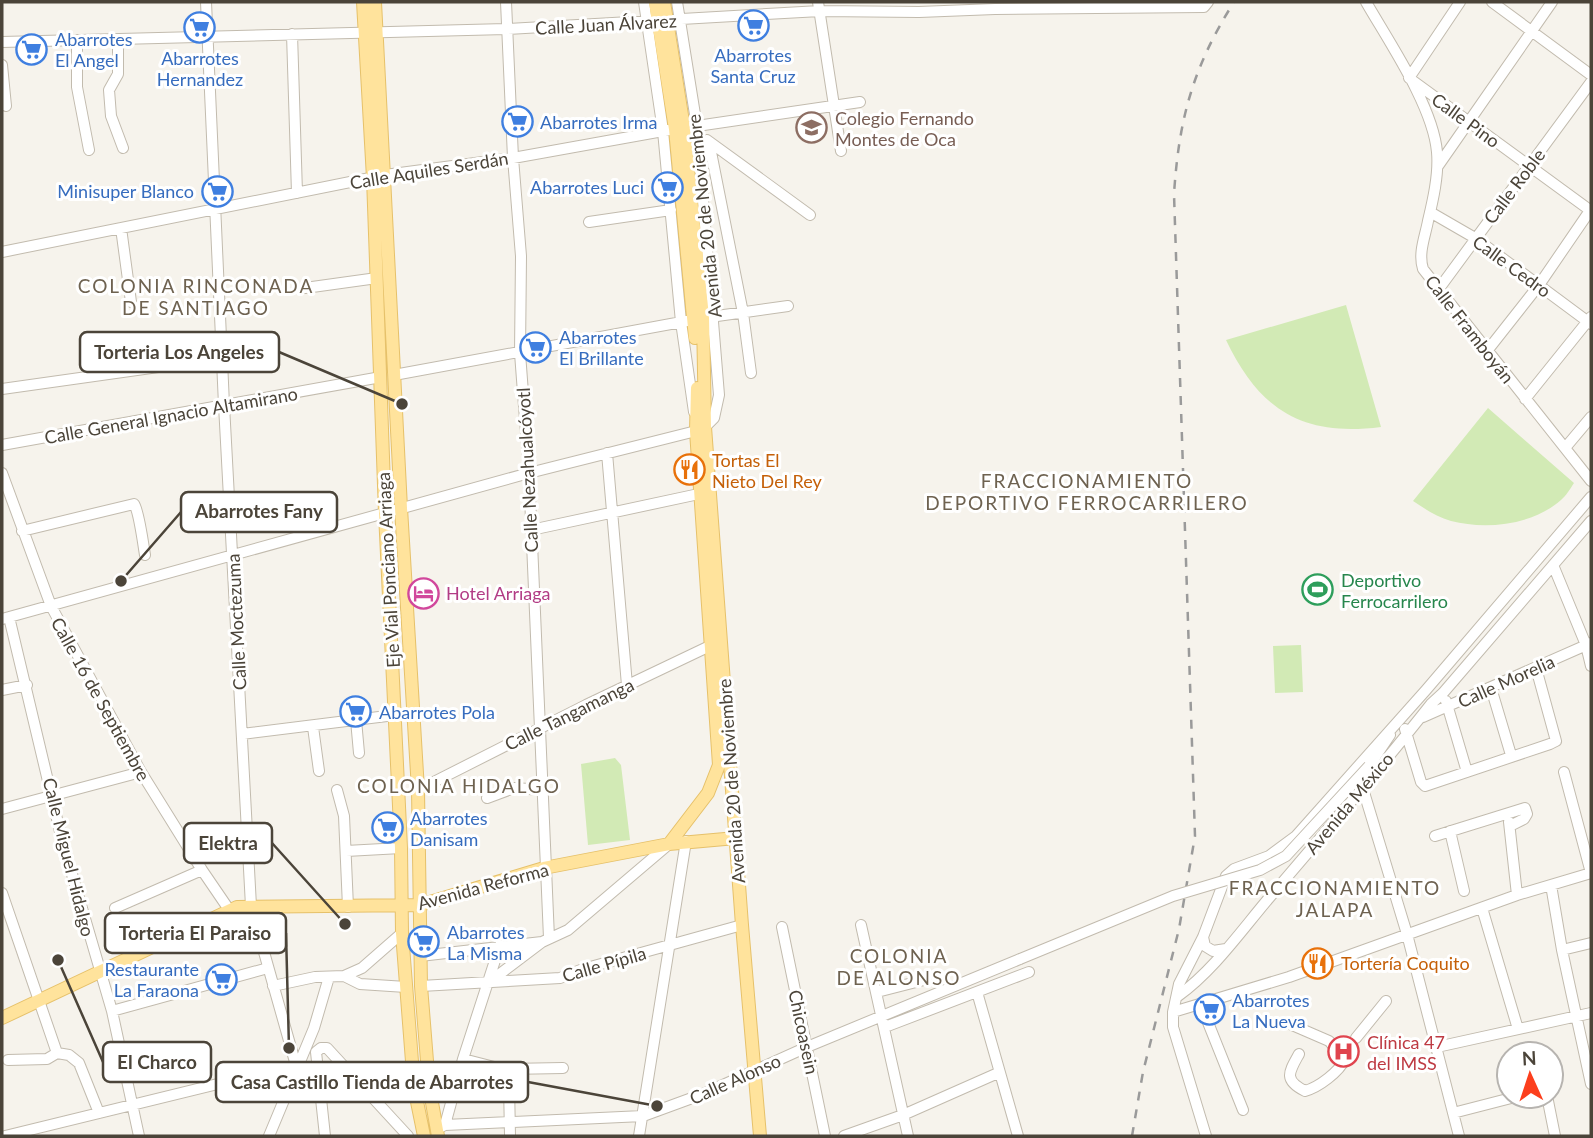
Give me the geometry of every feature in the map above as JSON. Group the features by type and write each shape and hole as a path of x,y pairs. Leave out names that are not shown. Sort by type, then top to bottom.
{"main road":[{"name":"Eje Vial Ponciano Arriaga","path":"363,2 371,33 388,376 385,513 401,848 402,933 414,1087 424,1136"},
{"name":"Eje Vial Ponciano Arriaga","path":"371,33 376,2"},
{"name":"Avenida 20 de Noviembre","path":"655,2 663,20"},
{"name":"Avenida 20 de Noviembre","path":"664,2 663,20 680,128 698,319 699,426 760,1136"},
{"name":"Eje Vial Ponciano Arriaga","path":"379,177 377,278 401,509 418,790 421,986 429,1086 440,1130"},
{"name":"Avenida 20 de Noviembre","path":"669,844 708,793 716,776 719,754 716,643"},
{"name":"Avenida Reforma","path":"2,1018 237,907 420,905 544,868 686,841 736,838"}],"street":[{"name":"Calle Moctezuma","path":"206,2 251,906 296,1069"},
{"name":"Calle Nezahualcóyotl","path":"506,2 513,158 521,256 520,354 529,473 544,790 545,940"},
{"name":"Avenida 20 de Noviembre","path":"644,2 663,20 680,128 671,210 698,319 690,396 699,426"},
{"name":"Avenida 20 de Noviembre","path":"663,20 677,2"},
{"path":"749,2 752,15"},
{"name":"Calle Juan Álvarez","path":"2,42 506,29 752,15 819,6 1204,7 1208,2"},
{"name":"Calle Framboyán","path":"1366,2 1420,99 1438,153 1421,262 1423,269 1591,481"},
{"path":"1409,78 1460,2"},
{"path":"1492,2 1591,75"},
{"path":"1436,168 1552,2"},
{"path":"819,6 841,151"},
{"path":"292,34 298,193"},
{"path":"118,40 118,74 109,90 111,117 123,148"},
{"path":"78,41 77,87 89,150"},
{"path":"2,65 6,106"},
{"name":"Calle Pino","path":"1409,78 1591,210"},
{"name":"Calle Roble","path":"1438,290 1591,82"},
{"name":"Calle Aquiles Serdán","path":"2,252 379,177 513,158 680,128 860,103"},
{"path":"680,128 709,142 810,215"},
{"path":"709,142 743,313 751,373"},
{"path":"589,222 671,210"},
{"path":"1487,351 1539,285 1591,210"},
{"name":"Calle Cedro","path":"1430,212 1475,238 1590,320"},
{"path":"121,228 131,302"},
{"path":"305,288 377,278"},
{"name":"Calle General Ignacio Altamirano","path":"2,445 520,354 698,319 788,306"},
{"path":"1525,399 1590,320"},
{"path":"2,389 222,358"},
{"path":"1565,448 1591,417"},
{"path":"6,618 699,426"},
{"path":"607,453 627,685"},
{"name":"Calle 16 de Septiembre","path":"2,473 51,607 141,772 230,911"},
{"path":"531,530 705,492"},
{"name":"Avenida México","path":"1173,1012 1179,984 1203,937 1226,876 1234,869 1269,856 1296,836 1591,497"},
{"path":"22,531 130,504 136,506 145,555"},
{"name":"Avenida México","path":"1178,996 1226,949 1500,624 1591,521"},
{"path":"1553,565 1589,644 1591,666"},
{"path":"1490,613 1499,619 1500,624"},
{"name":"Calle Miguel Hidalgo","path":"6,618 27,685 62,840 111,1011 139,1136"},
{"name":"Calle Tangamanga","path":"418,790 540,727 716,643"},
{"name":"Calle Morelia","path":"1420,718 1589,644"},
{"path":"1400,717 1421,782 1425,786 1556,741 1536,668"},
{"path":"1437,676 1467,772"},
{"path":"2,690 27,685"},
{"path":"1490,688 1511,755"},
{"path":"242,734 395,715"},
{"name":"Avenida México","path":"940,993 1173,895 1260,870 1286,856 1369,766 1382,750 1400,717"},
{"path":"356,720 359,752"},
{"path":"313,727 318,771"},
{"name":"Avenida México","path":"1382,750 1407,734"},
{"path":"2,809 141,772"},
{"path":"1206,1136 1173,1027 1173,1012 1289,977 1517,895 1591,873 1564,772"},
{"path":"487,798 514,788 544,790"},
{"path":"1363,789 1407,934 1459,1136"},
{"path":"337,790 344,816 348,907"},
{"path":"1434,836 1525,808 1527,814 1524,820 1510,826"},
{"path":"1508,812 1517,895"},
{"path":"1450,831 1464,891"},
{"path":"639,1136 686,841"},
{"path":"488,983 545,940 568,930 669,844"},
{"path":"346,851 401,848"},
{"path":"115,908 202,870"},
{"path":"1551,885 1562,950 1591,1081"},
{"path":"2,892 57,1053"},
{"path":"1482,908 1518,1029"},
{"name":"Calle Pípila","path":"421,986 561,978 583,968 742,925"},
{"path":"861,925 908,1136"},
{"name":"Chicoasein","path":"782,927 825,1136"},
{"path":"273,986 344,976 362,968 402,933"},
{"path":"1203,937 1205,946 1213,951 1226,949"},
{"path":"420,956 545,940"},
{"path":"1562,950 1591,943"},
{"path":"440,1130 500,945"},
{"path":"111,1011 268,968"},
{"name":"Calle Alonso","path":"440,1130 509,1123 643,1116 703,1094 807,1046 977,992 1029,972"},
{"path":"344,976 360,984 406,987"},
{"path":"262,1136 270,1133 314,1028 329,977"},
{"path":"877,992 924,980"},
{"path":"977,992 1018,1136"},
{"name":"Calle Alonso","path":"884,1021 940,993"},
{"path":"1356,1038 1386,1001"},
{"path":"1201,1005 1243,1110"},
{"path":"1437,1048 1591,1013"},
{"path":"1292,1025 1329,1041 1345,1059 1327,1078 1305,1091 1292,1083 1290,1077 1290,1070 1299,1054"},
{"path":"314,1028 321,1048"},
{"path":"325,1136 316,1052 321,1048 327,1048 408,1136"},
{"path":"8,1060 47,1059 57,1053 69,1055 79,1063 99,1113"},
{"path":"463,1059 502,1069 563,1068"},
{"path":"5,1136 267,1072 296,1069"},
{"path":"844,1136 903,1115 999,1073"},
{"path":"509,1084 510,1136"},
{"path":"1453,1113 1495,1102"},
{"path":"1549,1110 1555,1136"}],"green space":[{"path":"1346,305 1381,427 1329,428 1307,423 1287,414 1269,401 1254,385 1239,365 1226,340"},
{"path":"1488,408 1574,483 1566,494 1537,515 1494,525 1451,521 1413,501"},
{"path":"1301,645 1303,692 1275,693 1273,646"},
{"path":"615,758 621,765 630,840 588,845 581,764"}],"railway":[{"path":"1132,1136 1143,1072 1179,929 1195,836 1174,194 1176,167 1184,117 1198,71 1234,2"}],"place":[{"name":"Abarrotes Santa Cruz","path":"753,25"},
{"name":"Abarrotes Hernandez","path":"200,27"},
{"name":"Abarrotes El Angel","path":"32,49"},
{"name":"Abarrotes Irma","path":"517,122"},
{"name":"Colegio Fernando Montes de Oca","path":"812,128"},
{"name":"Abarrotes Luci","path":"667,187"},
{"name":"Minisuper Blanco","path":"217,191"},
{"name":"Abarrotes El Brillante","path":"536,347"},
{"name":"Torteria Los Angeles","path":"402,404"},
{"name":"Tortas El Nieto Del Rey","path":"689,470"},
{"name":"Abarrotes Fany","path":"121,581"},
{"name":"Deportivo Ferrocarrilero","path":"1318,590"},
{"name":"Hotel Arriaga","path":"423,593"},
{"name":"Abarrotes Pola","path":"356,712"},
{"name":"Abarrotes Danisam","path":"387,828"},
{"name":"Elektra","path":"345,924"},
{"name":"Abarrotes La Misma","path":"424,942"},
{"name":"El Charco","path":"58,960"},
{"name":"Tortería Coquito","path":"1318,963"},
{"name":"Restaurante La Faraona","path":"222,979"},
{"name":"Abarrotes La Nueva","path":"1209,1010"},
{"name":"Torteria El Paraiso","path":"289,1048"},
{"name":"Clínica 47 del IMSS","path":"1344,1052"},
{"name":"Casa Castillo Tienda de Abarrotes","path":"657,1106"}],"district":[{"name":"COLONIA RINCONADA DE SANTIAGO","path":"196,296"},
{"name":"FRACCIONAMIENTO DEPORTIVO FERROCARRILERO","path":"1087,491"},
{"name":"COLONIA HIDALGO","path":"459,785"},
{"name":"FRACCIONAMIENTO JALAPA","path":"1335,898"},
{"name":"COLONIA DE ALONSO","path":"899,966"}]}
